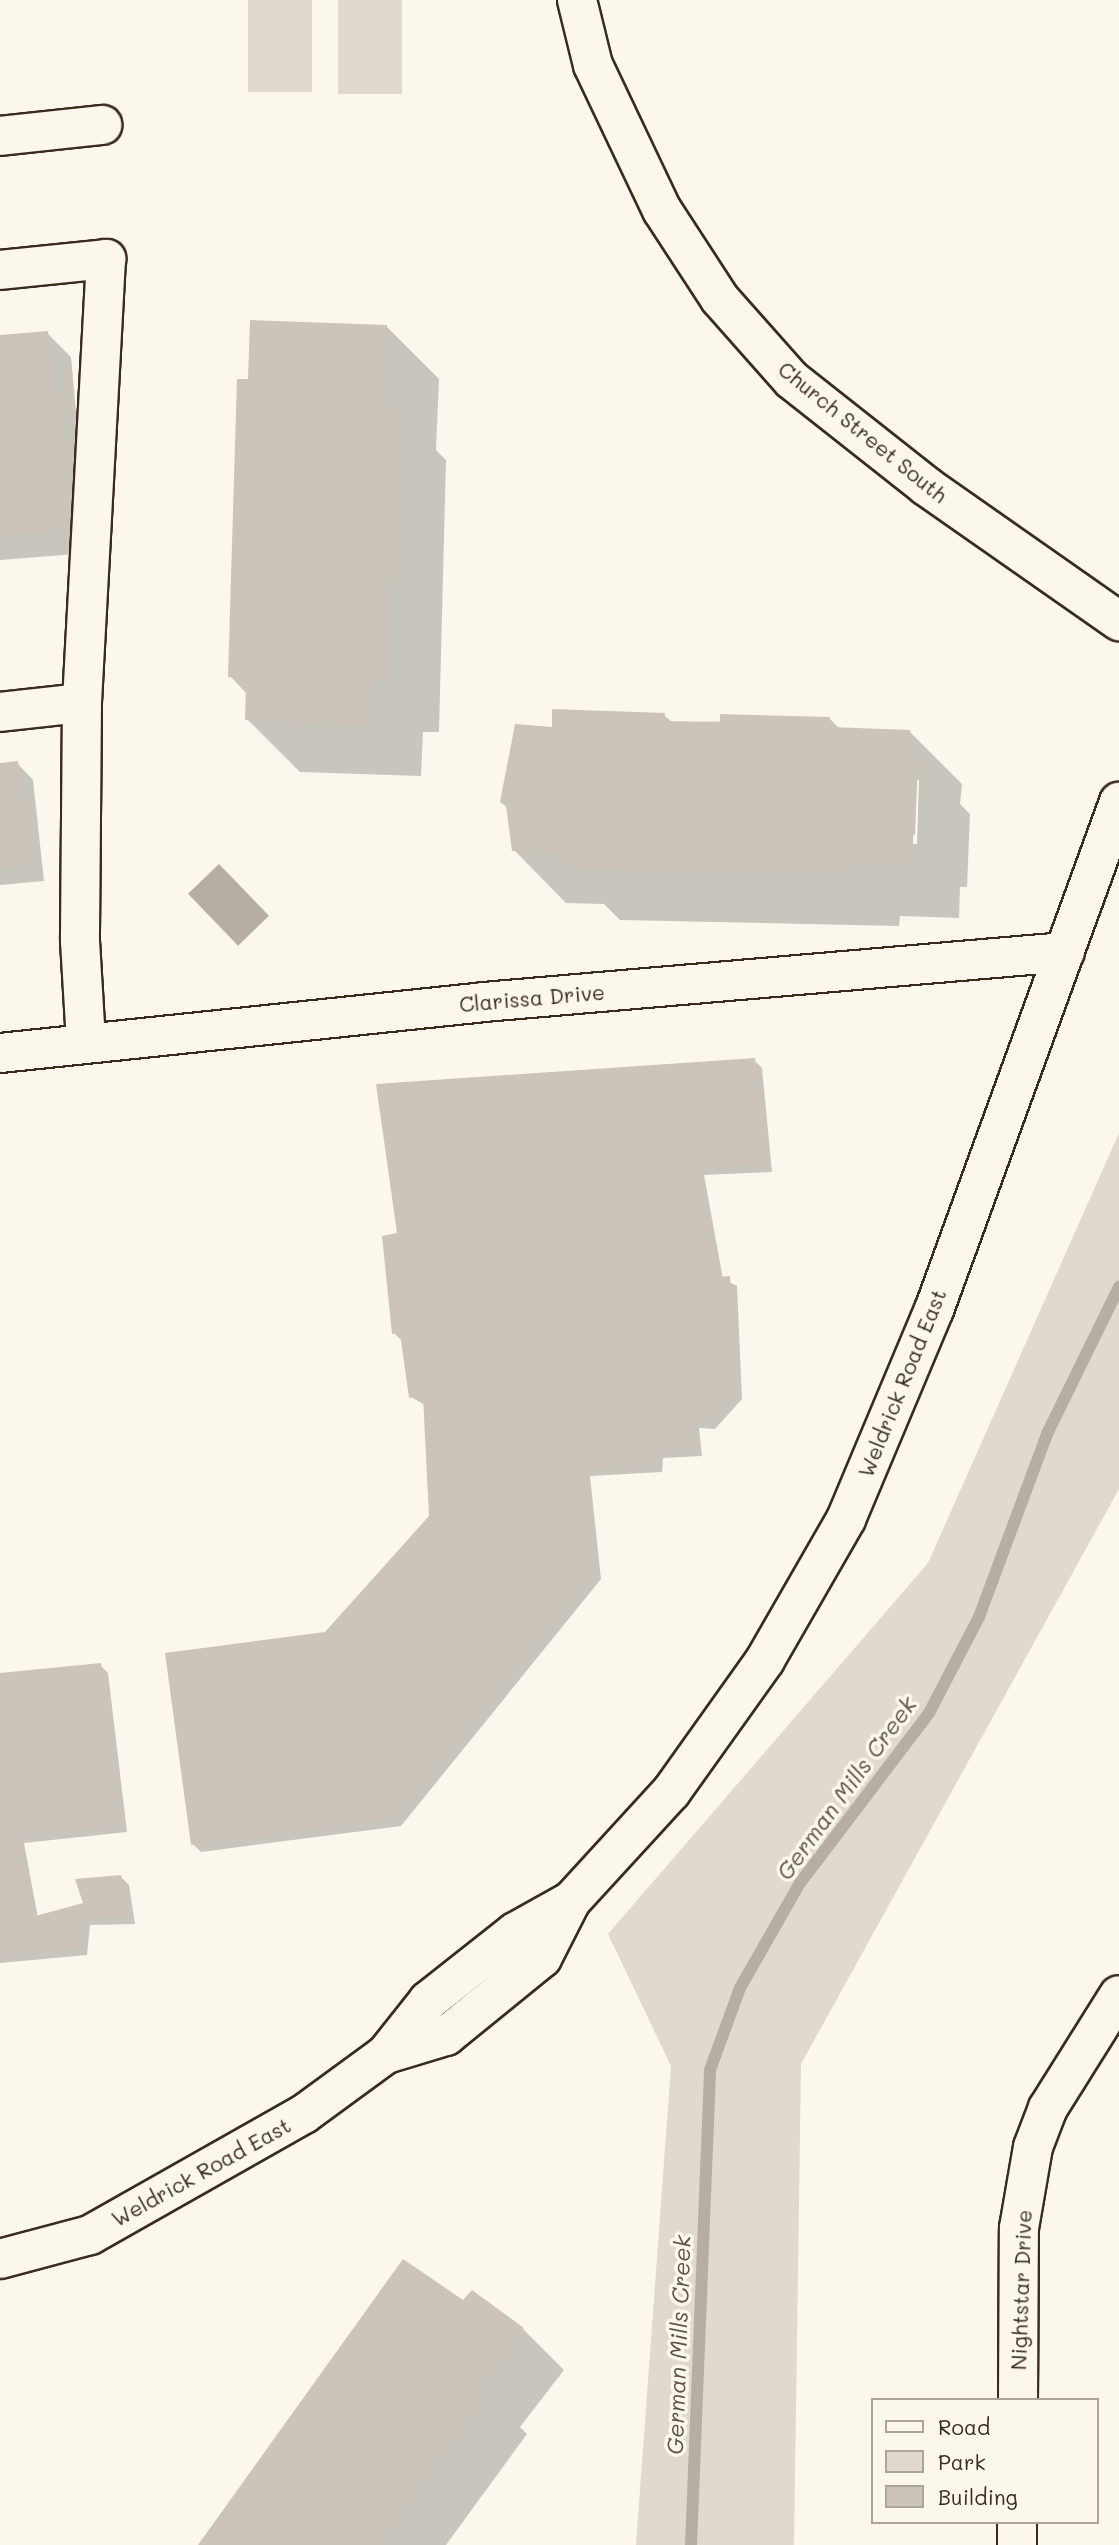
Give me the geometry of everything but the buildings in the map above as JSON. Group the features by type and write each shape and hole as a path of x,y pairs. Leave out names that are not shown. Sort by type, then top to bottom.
{"street":[{"name":"Church Street South","path":"577,0 593,65 662,210 720,299 792,380 926,486 1119,621"},
{"path":"0,136 103,125"},
{"path":"0,270 106,259 82,703 80,941 86,1043"},
{"path":"0,712 82,703"},
{"name":"Weldrick Road East","path":"0,2259 90,2235 304,2113 386,2054 428,2001 515,1932 571,1901 671,1792 765,1660 846,1519 934,1310 1119,802"},
{"name":"Clarissa Drive","path":"0,1053 1065,952"},
{"name":"Nightstar Drive","path":"1018,2398 1019,2228 1033,2147 1048,2108 1119,1995"},
{"path":"1017,2524 1017,2545"}],"green space":[{"path":"248,0 312,0 312,92 248,92"},
{"path":"338,0 402,0 402,94 338,94"},
{"path":"1119,1133 1119,1489 801,2064 794,2545 636,2545 671,2066 608,1934 928,1563"}],"shaded area":[{"path":"219,864 269,916 238,946 188,894"}],"waterway":[{"name":"German Mills Creek","path":"691,2545 710,2070 740,1988 800,1883 929,1713 979,1617 1047,1434 1119,1287"}]}
